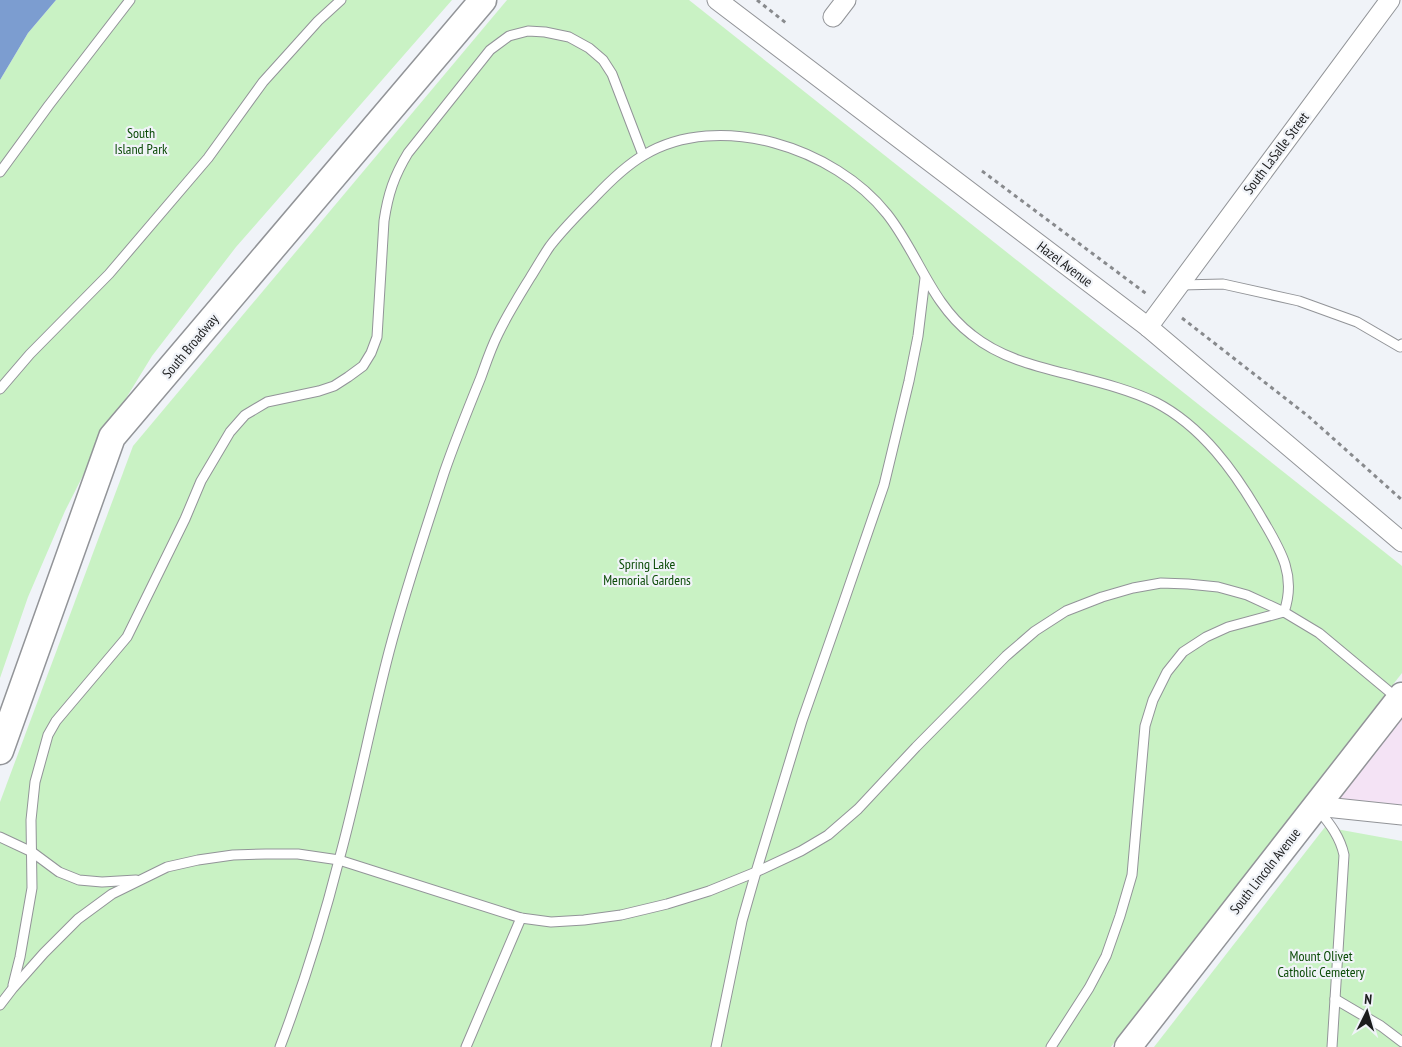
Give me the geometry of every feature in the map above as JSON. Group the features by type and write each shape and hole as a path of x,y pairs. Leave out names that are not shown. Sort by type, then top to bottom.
{"street":[{"name":"South Broadway","path":"0,751 112,437 482,0"},
{"name":"Hazel Avenue","path":"717,0 1148,327 1402,542"},
{"path":"833,17 846,0"},
{"name":"South LaSalle Street","path":"1148,327 1390,0"},
{"name":"South Lincoln Avenue","path":"1128,1047 1400,698"},
{"path":"1316,806 1402,815"}],"lane":[{"path":"0,172 130,0"},
{"path":"0,388 30,354 109,274 208,158 263,82 318,21 341,0"},
{"path":"13,988 32,888 32,820 35,782 48,735 56,722 126,637 181,528 201,481 230,432 245,415 267,402 334,386 363,366 377,338 384,221 387,203 391,186 408,153 490,50 509,36 528,31 569,37 589,48 603,60 612,74 643,155"},
{"path":"280,1047 310,960 339,860 389,654 420,547 458,434 499,332 550,246 612,179 643,155 666,144 688,138 712,135 742,137 774,143 804,153 840,172 868,193 888,214 905,240 925,278 952,317 973,337 998,352 1028,364 1126,390 1154,402 1181,418 1206,440 1245,490 1284,559 1289,598 1284,612"},
{"path":"716,1047 742,921 756,872 802,721 884,485 918,336 925,278"},
{"path":"1178,285 1223,284 1298,301 1357,322 1400,347 1402,344"},
{"path":"0,1005 44,953 78,919 112,894 167,867 198,860 233,855 298,854 339,860 521,918 551,922 621,915 692,896 756,872 801,851 828,835 858,809 1006,656 1035,631 1066,611 1102,597 1133,588 1161,583 1188,584 1218,587 1247,595 1284,612 1319,633 1400,698"},
{"path":"1052,1047 1089,988 1106,956 1120,916 1132,875 1145,726 1153,700 1167,672 1183,652 1206,637 1228,627 1284,612"},
{"path":"1316,806 1338,836 1344,855 1332,1047"},
{"path":"0,837 32,852 59,872 79,880 102,882 138,880"},
{"path":"466,1047 521,918"},
{"path":"1335,999 1381,1026 1402,1042"}],"path":[{"path":"757,0 787,24"},
{"path":"981,171 1162,306 1184,320 1308,416 1402,500"}],"shaded area":[{"path":"1402,713 1402,817 1330,801"}],"green space":[{"name":"South Island Park","path":"56,0 452,0 236,247 152,356 104,434 65,511 28,597 0,678 0,80 28,33"},
{"name":"Spring Lake Memorial Gardens","path":"507,0 689,0 1402,566 1402,673 1111,1047 0,1047 0,802 133,446"},
{"name":"Mount Olivet Catholic Cemetery","path":"1325,827 1402,841 1402,1047 1154,1047"}],"water":[{"path":"0,0 56,0 28,33 0,80"}]}
